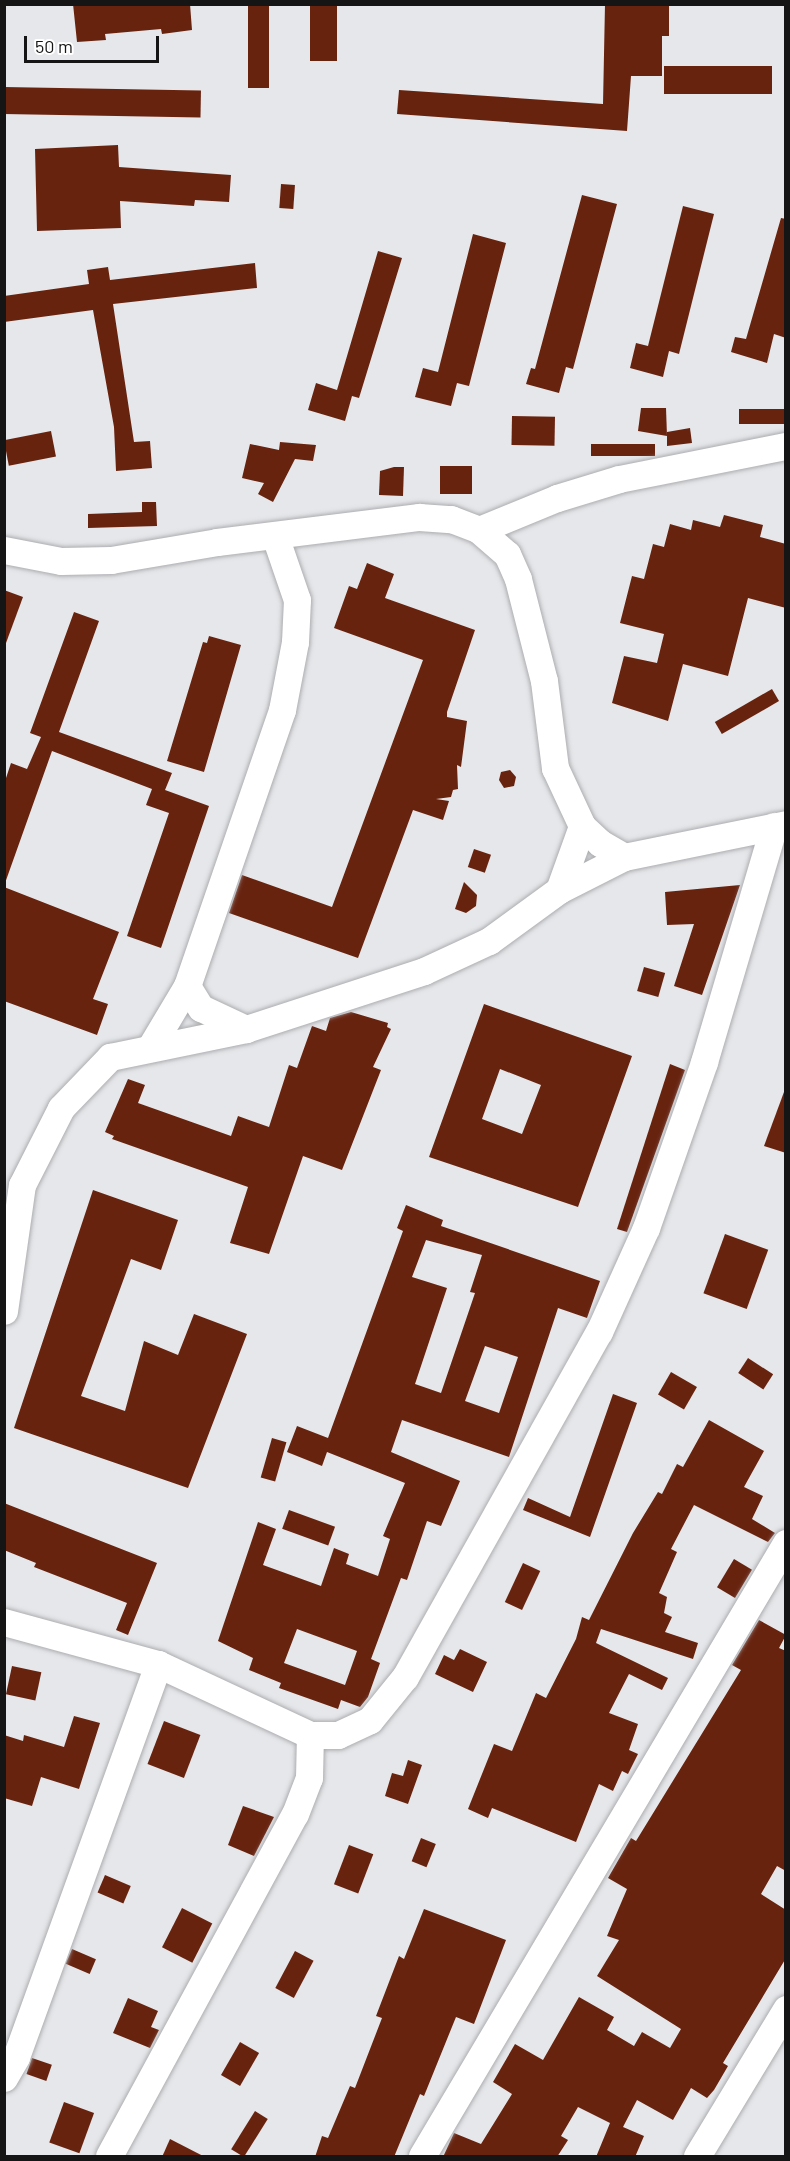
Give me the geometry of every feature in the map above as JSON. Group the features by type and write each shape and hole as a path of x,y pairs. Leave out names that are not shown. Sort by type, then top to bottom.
{"street":[{"path":"479,531 557,498 619,479 786,446"},
{"path":"4,550 61,561 111,560 217,542 418,517 451,519 479,531 507,554 519,579 544,681 555,768 582,826 600,843 624,857"},
{"path":"150,1048 187,986 282,710 295,642 297,600 275,536"},
{"path":"4,1311 22,1185 61,1108 110,1057 246,1029 424,971 489,941 559,890 624,857 780,825 696,1084 646,1228 599,1332 405,1677 370,1720 338,1736 310,1735 158,1664 4,1622"},
{"path":"559,890 582,826"},
{"path":"187,986 201,1008 246,1029"},
{"path":"422,2157 786,1543"},
{"path":"4,2078 16,2057 158,1664"},
{"path":"109,2157 295,1814 309,1778 310,1735"},
{"path":"697,2157 786,2009"}],"building":[{"path":"73,4 190,4 192,30 162,34 161,29 105,34 106,40 77,42"},
{"path":"248,4 269,4 269,88 248,88"},
{"path":"310,4 337,4 337,61 310,61"},
{"path":"605,4 669,4 669,36 662,36 662,76 631,76 627,131 397,114 399,90 603,104"},
{"path":"664,66 772,66 772,94 664,94"},
{"path":"4,87 201,90 200,117 4,114"},
{"path":"118,145 119,167 231,175 229,202 195,200 194,206 120,201 121,228 37,231 35,149"},
{"path":"281,184 295,185 293,209 279,208"},
{"path":"582,195 617,204 573,369 566,367 559,393 526,384 531,368 535,369"},
{"path":"683,206 714,214 679,354 669,351 663,377 630,368 636,343 648,346"},
{"path":"781,218 786,219 786,338 774,334 767,363 731,352 735,337 746,339"},
{"path":"473,234 506,243 469,386 457,383 451,406 415,397 423,368 438,372"},
{"path":"378,251 402,258 359,398 352,396 345,421 308,410 316,383 337,390"},
{"path":"255,263 257,288 113,304 134,442 150,441 152,468 116,471 114,427 93,310 4,322 4,296 89,284 87,270 108,267 110,280"},
{"path":"641,408 666,408 667,436 638,431"},
{"path":"739,409 786,409 786,424 739,424"},
{"path":"512,416 555,417 554,446 511,445"},
{"path":"690,428 692,443 667,446 667,432"},
{"path":"51,431 56,457 9,466 4,440"},
{"path":"280,442 316,445 313,461 295,459 273,502 258,494 264,483 242,478 250,444 279,450"},
{"path":"591,444 655,444 655,456 591,456"},
{"path":"440,466 472,466 472,494 440,494"},
{"path":"404,467 403,496 379,495 380,471"},
{"path":"142,502 156,502 157,526 88,528 88,514 142,512"},
{"path":"724,515 763,525 760,537 786,544 786,608 748,598 728,676 683,664 668,721 612,703 624,656 657,663 664,634 620,623 632,576 644,579 653,544 664,547 670,524 691,530 693,520 720,527"},
{"path":"367,563 394,574 385,598 475,630 447,712 447,717 467,721 461,767 457,765 458,789 453,790 451,797 436,799 449,801 443,820 413,810 358,958 229,913 242,875 332,907 423,660 334,628 349,586 357,589"},
{"path":"4,590 23,597 6,643 4,643"},
{"path":"74,612 99,621 59,732 172,773 165,790 209,806 161,948 127,936 169,813 146,805 152,789 52,751 4,886 4,784 11,763 27,769 41,737 30,733"},
{"path":"209,636 241,645 204,772 167,761 203,642 207,643"},
{"path":"772,689 779,701 722,734 715,722"},
{"path":"510,770 516,777 514,786 504,788 499,780 501,772"},
{"path":"474,849 491,855 485,873 468,867"},
{"path":"464,882 477,895 476,906 466,913 455,909"},
{"path":"740,885 702,995 674,986 694,924 667,925 665,892"},
{"path":"4,887 119,932 93,999 108,1004 97,1035 4,1001"},
{"path":"644,967 665,973 658,997 637,991"},
{"path":"484,1004 632,1056 578,1207 429,1157","holes":["500,1069 541,1085 522,1134 482,1119"]},
{"path":"351,1012 388,1023 387,1027 391,1029 373,1067 381,1070 342,1170 303,1156 269,1254 230,1243 248,1187 112,1139 114,1136 105,1132 128,1079 145,1085 138,1103 231,1136 238,1116 269,1127 289,1065 297,1068 312,1026 326,1031 330,1018"},
{"path":"670,1064 685,1070 627,1232 617,1229"},
{"path":"784,1092 786,1093 786,1153 764,1146"},
{"path":"93,1190 178,1220 161,1270 131,1259 81,1396 125,1411 144,1341 178,1355 194,1314 247,1334 188,1488 14,1428"},
{"path":"406,1205 443,1220 441,1226 600,1281 587,1318 558,1308 509,1457 402,1420 391,1452 460,1481 441,1526 427,1521 407,1580 401,1578 371,1659 380,1663 368,1697 360,1707 341,1700 338,1709 279,1688 281,1683 249,1670 253,1658 218,1641 258,1522 276,1529 263,1565 321,1586 334,1548 349,1554 346,1564 378,1576 390,1539 383,1536 405,1483 327,1452 322,1466 287,1452 297,1426 328,1438 403,1231 397,1228","holes":["426,1240 482,1255 470,1292 475,1293 441,1393 415,1384 447,1288 412,1277","485,1346 518,1357 499,1413 465,1401","297,1629 357,1651 345,1685 284,1663"]},
{"path":"725,1234 768,1250 747,1309 703,1293"},
{"path":"748,1358 773,1374 763,1389 738,1373"},
{"path":"671,1372 697,1387 684,1410 658,1395"},
{"path":"613,1394 637,1403 590,1537 523,1510 528,1498 570,1517"},
{"path":"709,1420 764,1451 744,1487 763,1496 752,1519 775,1533 768,1542 694,1505 671,1549 677,1552 659,1593 667,1597 664,1613 672,1617 665,1632 698,1643 693,1659 601,1629 596,1643 668,1678 662,1690 629,1674 609,1713 638,1724 629,1750 638,1754 628,1774 622,1771 613,1791 599,1784 576,1842 492,1808 488,1818 468,1809 494,1744 512,1751 536,1693 546,1698 576,1639 582,1617 589,1620 633,1533 658,1492 662,1494 677,1464 683,1467"},
{"path":"272,1438 286,1442 275,1482 261,1477"},
{"path":"4,1503 157,1563 128,1635 116,1630 127,1603 34,1567 36,1563 4,1550"},
{"path":"289,1510 335,1527 328,1546 282,1529"},
{"path":"734,1559 752,1570 735,1598 717,1587"},
{"path":"523,1563 540,1571 522,1610 505,1602"},
{"path":"759,1620 786,1635 779,1648 786,1651 786,1871 777,1866 761,1894 786,1910 786,1958 723,2063 728,2066 714,2090 707,2098 691,2088 673,2120 637,2100 623,2127 644,2136 635,2157 596,2157 610,2123 578,2107 561,2136 568,2140 557,2157 443,2157 454,2133 481,2144 512,2094 493,2082 515,2044 543,2060 579,1997 614,2017 607,2030 634,2046 642,2032 670,2048 681,2029 597,1976 619,1940 607,1936 627,1889 608,1878 631,1838 636,1841 741,1670 732,1665"},
{"path":"460,1649 487,1662 473,1692 435,1674 444,1655 454,1660"},
{"path":"12,1666 41,1672 35,1701 6,1694"},
{"path":"74,1716 100,1723 79,1789 41,1777 32,1806 4,1798 4,1735 23,1741 24,1735 64,1747"},
{"path":"164,1721 200,1735 184,1778 148,1764"},
{"path":"408,1760 422,1765 408,1804 385,1796 392,1773 403,1776"},
{"path":"243,1806 274,1817 254,1856 228,1845"},
{"path":"421,1838 436,1844 426,1867 412,1861"},
{"path":"349,1845 373,1854 358,1894 334,1884"},
{"path":"105,1875 131,1886 123,1903 98,1892"},
{"path":"182,1908 212,1923 192,1963 162,1947"},
{"path":"424,1909 506,1940 474,2024 456,2017 424,2096 420,2094 394,2157 315,2157 322,2136 328,2138 350,2086 355,2088 382,2018 376,2016 399,1956 404,1959"},
{"path":"72,1949 96,1959 90,1974 66,1964"},
{"path":"295,1951 314,1961 294,1998 275,1988"},
{"path":"128,1998 158,2011 151,2027 159,2030 150,2048 113,2033"},
{"path":"240,2042 259,2053 240,2086 221,2075"},
{"path":"32,2058 52,2065 46,2081 26,2074"},
{"path":"64,2102 94,2113 79,2153 49,2142"},
{"path":"255,2111 268,2119 245,2156 231,2149"},
{"path":"170,2139 205,2157 162,2157"}]}
